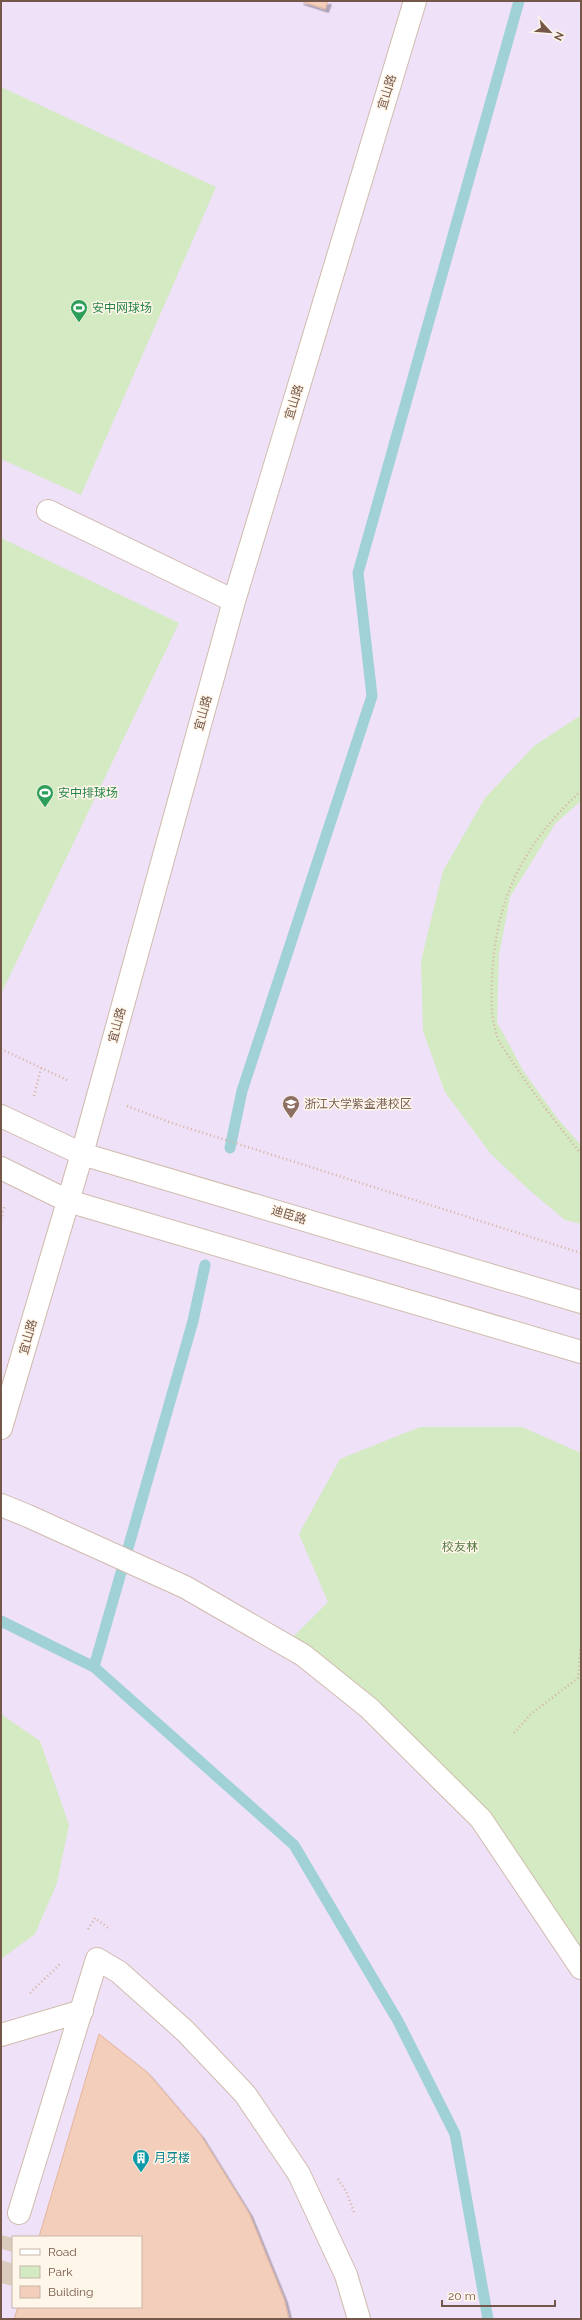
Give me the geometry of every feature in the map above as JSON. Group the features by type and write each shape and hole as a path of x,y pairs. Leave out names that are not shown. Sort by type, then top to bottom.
{"street":[{"name":"宜山路","path":"1,1428 82,1154 234,601 415,1"},
{"path":"48,511 234,601"},
{"name":"迪臣路","path":"1,1116 82,1154 581,1302"},
{"path":"1,1168 68,1201 581,1352"},
{"path":"1,1506 28,1516 185,1587 303,1655 368,1708 481,1819 581,1968"},
{"path":"19,2213 82,2011 96,1959 119,1972 185,2031 245,2094 299,2174 346,2275 359,2319"},
{"path":"1,2035 82,2011"}],"path":[{"path":"581,791 555,815 532,847 511,884 497,925 491,1006 498,1039 539,1100 581,1154"},
{"path":"179,1125 581,1253"},
{"path":"514,1733 531,1714 578,1678 581,1644"}],"shaded area":[{"name":"浙江大学紫金港校区","path":"1,1 581,1 581,2319 1,2319"}],"green space":[{"name":"安中网球场","path":"1,87 216,187 81,495 1,459"},
{"name":"安中排球场","path":"1,538 179,623 1,994"},
{"path":"581,715 581,801 555,824 510,897 499,955 497,1022 524,1072 558,1119 581,1145 581,1224 565,1220 528,1189 490,1153 445,1092 423,1031 421,961 443,871 485,798 534,746"},
{"name":"校友林","path":"420,1427 522,1427 581,1453 581,1968 481,1819 285,1645 328,1602 299,1534 340,1459"},
{"path":"1,1714 40,1741 69,1825 57,1883 35,1934 1,1959"}],"building":[{"path":"300,1 328,1 325,9"},
{"name":"月牙楼","path":"99,2034 147,2072 200,2134 249,2213 284,2299 289,2319 14,2319 18,2308 142,2308 142,2236 39,2236"}],"waterway":[{"path":"230,1148 242,1091 372,696 358,573 519,1"},
{"path":"94,1667 193,1321 205,1265"},
{"path":"1,1621 94,1667 294,1845 398,2021 455,2134 488,2319"}],"tunnel":[{"path":"1,2283 12,2242"}],"place":[{"name":"安中网球场","path":"79,323"},
{"name":"安中排球场","path":"45,808"},
{"name":"浙江大学紫金港校区","path":"291,1119"},
{"name":"月牙楼","path":"141,2173"}]}
